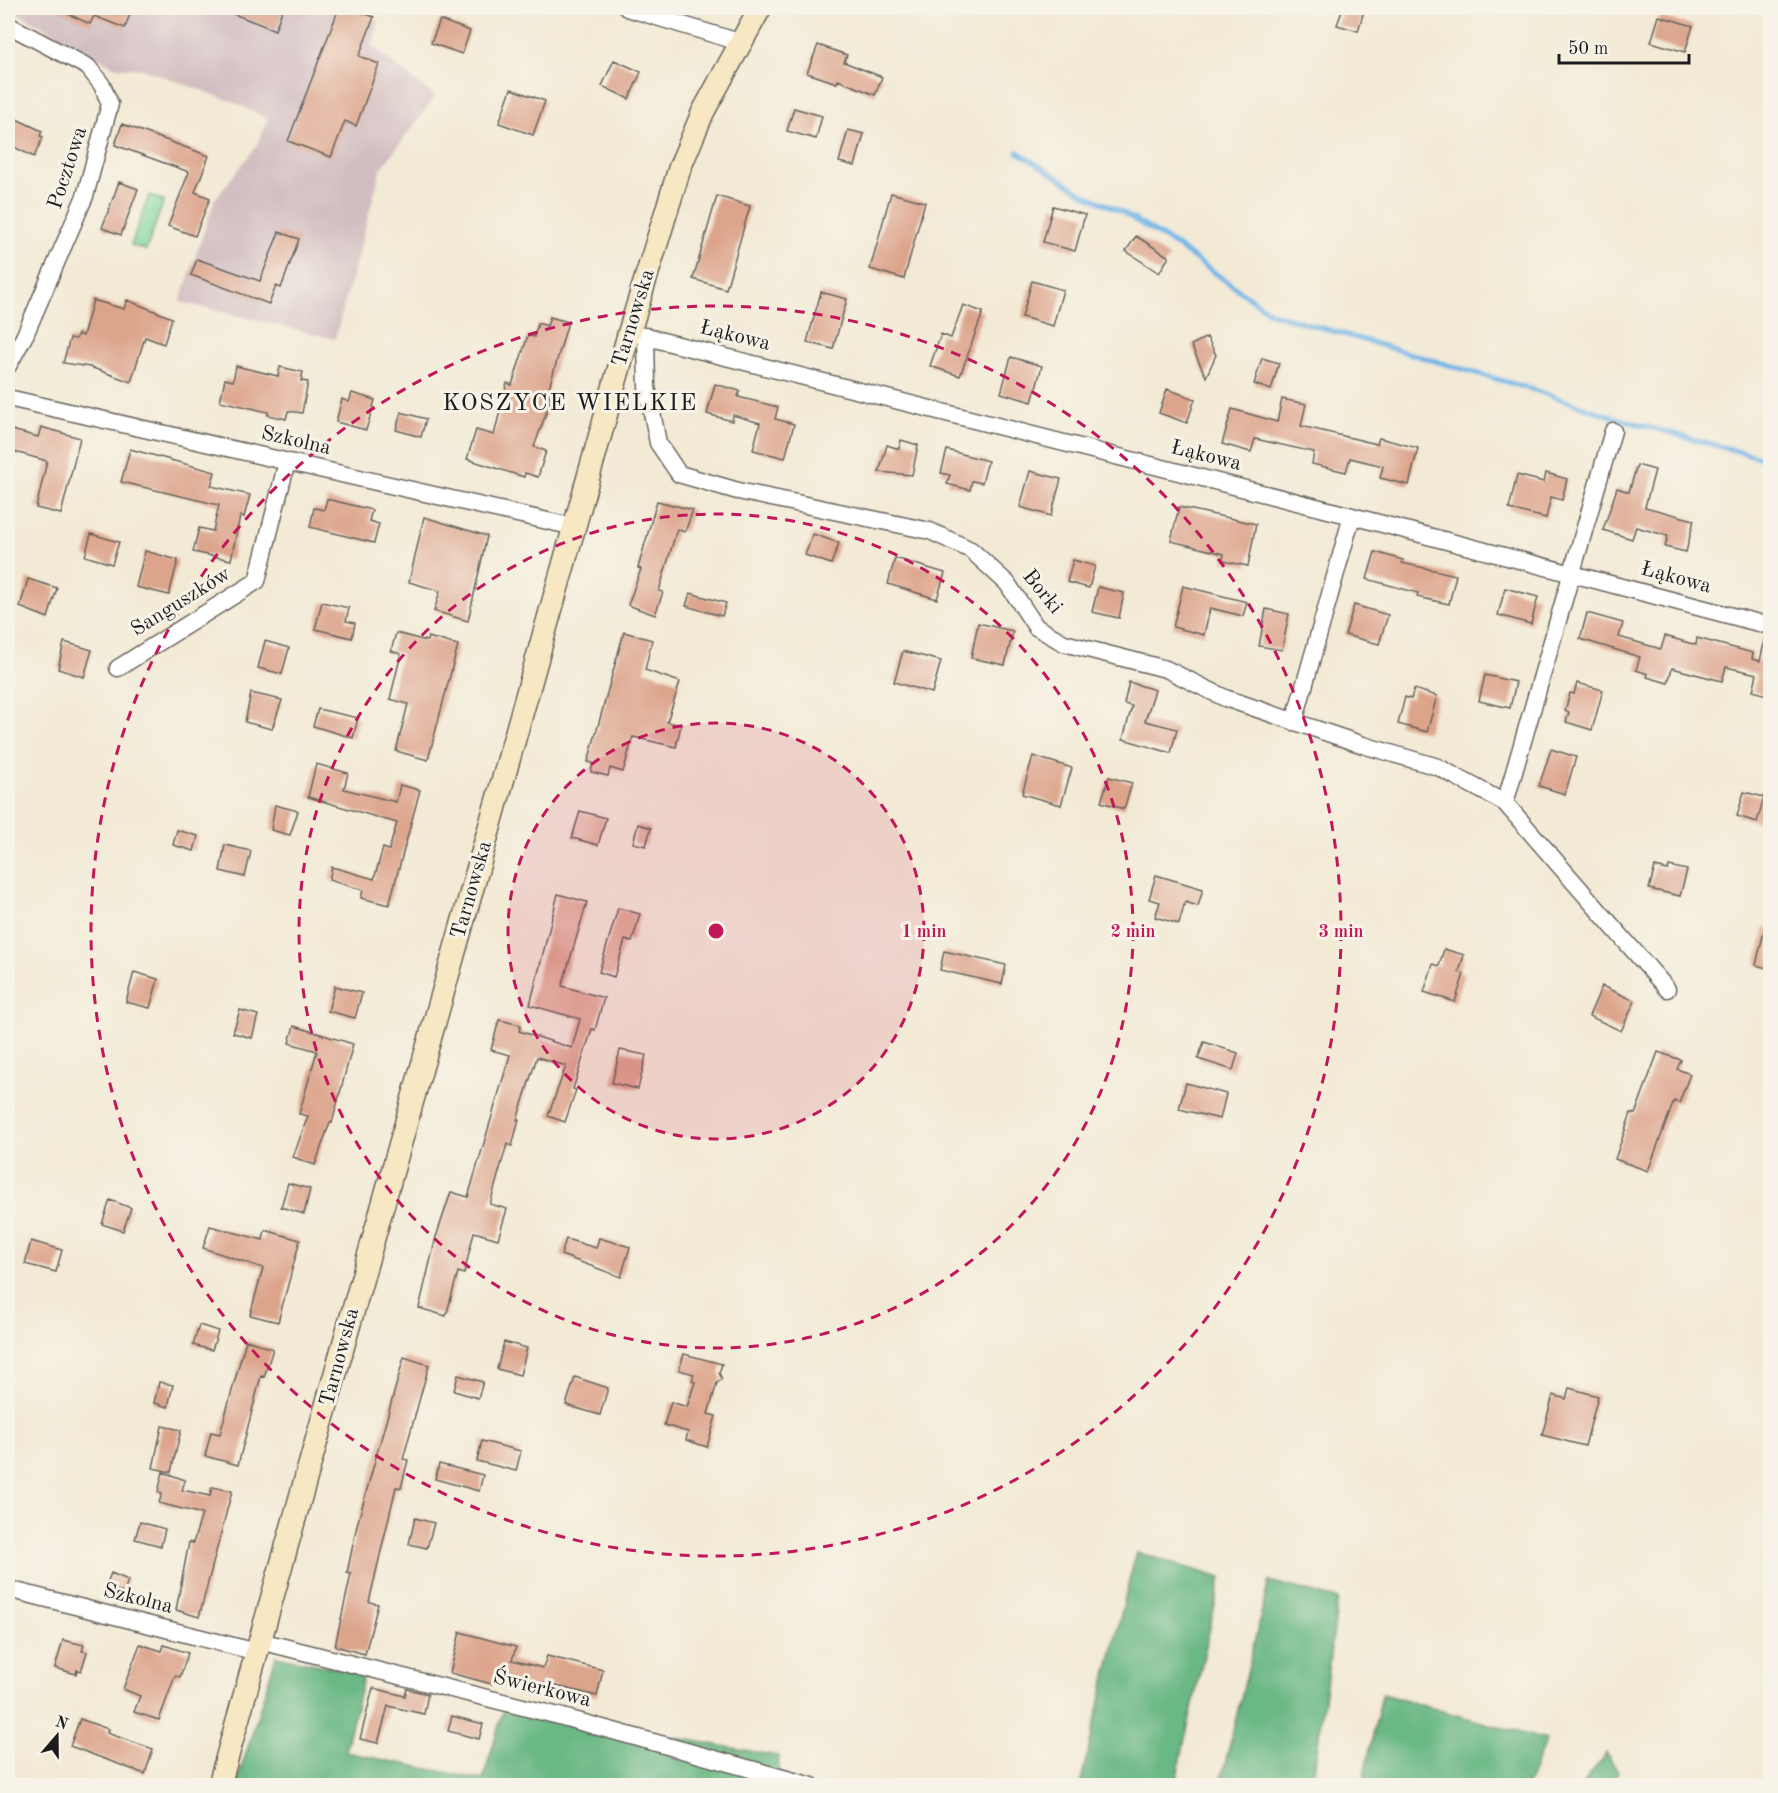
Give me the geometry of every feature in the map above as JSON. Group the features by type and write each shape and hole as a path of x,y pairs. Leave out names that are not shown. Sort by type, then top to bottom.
{"street":[{"path":"627,8 739,42"},
{"name":"Tarnowska","path":"219,1785 574,527 637,335 680,167 703,112 739,42 760,8"},
{"name":"Pocztowa","path":"8,25 88,67 102,85 110,104 86,196 25,336 8,366"},
{"name":"Łąkowa","path":"637,335 1352,516 1770,626"},
{"name":"Borki","path":"637,335 658,443 679,474 738,490 930,531 971,550 1007,583 1036,627 1064,644 1166,669 1225,698 1438,767 1505,803"},
{"name":"Szkolna","path":"8,398 574,527"},
{"path":"1613,431 1505,803 1667,989"},
{"name":"Sanguszków","path":"117,668 257,581 287,462"},
{"path":"1294,722 1352,516"},
{"name":"Szkolna","path":"8,1589 259,1646"},
{"name":"Świerkowa","path":"259,1646 559,1716 812,1785"}],"shaded area":[{"path":"8,8 331,8 379,21 372,46 435,97 381,169 335,339 180,302 215,199 256,147 268,119 233,102 143,69 115,67"}],"green space":[{"path":"149,195 164,201 146,250 131,245"},
{"path":"1136,1552 1221,1578 1175,1785 1080,1785"},
{"path":"1269,1581 1338,1599 1312,1785 1220,1785"},
{"path":"276,1656 364,1674 345,1752 483,1780 504,1707 779,1756 778,1785 236,1786"},
{"path":"1382,1694 1546,1740 1527,1785 1362,1785"},
{"path":"1606,1753 1618,1771 1612,1785 1583,1785"}],"building":[{"path":"55,8 132,8 125,28 94,16 90,24"},
{"path":"218,8 283,8 275,30"},
{"path":"339,8 348,8 374,17 359,56 379,64 356,126 345,121 331,157 288,141"},
{"path":"1343,8 1364,11 1358,31 1337,25"},
{"path":"1659,16 1693,26 1685,52 1651,42"},
{"path":"440,20 470,31 462,54 431,43"},
{"path":"818,45 847,55 844,62 882,77 875,95 838,80 837,83 807,73"},
{"path":"614,60 641,72 629,99 602,86"},
{"path":"511,89 545,101 533,135 499,123"},
{"path":"794,108 822,116 816,139 787,131"},
{"path":"8,115 42,131 40,136 43,137 34,157 8,144"},
{"path":"122,124 209,156 195,192 210,198 195,236 168,226 189,172 115,145"},
{"path":"848,130 864,134 855,166 839,162"},
{"path":"119,182 138,189 121,235 102,228"},
{"path":"891,193 925,202 904,279 870,269"},
{"path":"717,196 750,206 726,289 693,279"},
{"path":"1053,206 1085,215 1075,251 1043,242"},
{"path":"279,232 299,239 281,288 276,286 269,304 191,275 197,259 260,281"},
{"path":"1136,236 1169,257 1159,273 1126,251"},
{"path":"1032,281 1063,290 1053,326 1022,317"},
{"path":"821,292 847,299 833,349 807,342"},
{"path":"93,300 124,309 127,300 172,318 164,344 145,337 131,382 90,367 63,363 70,338 76,339 78,334 83,336"},
{"path":"963,305 983,312 960,376 930,366 941,334 951,338"},
{"path":"550,317 568,322 547,395 552,397 534,447 546,451 538,477 525,473 524,477 467,459 476,430 494,435 507,383 512,385 528,335 534,337 538,323 547,326"},
{"path":"1207,337 1216,355 1206,377 1191,345"},
{"path":"1011,357 1042,366 1032,402 1001,393"},
{"path":"1262,358 1279,363 1271,390 1254,384"},
{"path":"236,366 278,376 280,367 303,372 301,381 308,382 302,413 288,411 286,419 268,415 268,412 220,401 225,379 233,381"},
{"path":"715,384 740,391 738,397 778,407 775,419 794,424 785,458 753,450 760,423 733,415 732,421 707,414"},
{"path":"1167,389 1195,399 1187,423 1159,413"},
{"path":"352,393 375,400 366,430 336,422 342,399 349,402"},
{"path":"1282,399 1306,404 1301,426 1377,444 1379,438 1418,448 1409,485 1380,478 1383,466 1350,458 1346,472 1312,464 1314,452 1255,439 1251,452 1222,444 1232,409 1277,422"},
{"path":"401,412 426,419 421,437 396,430"},
{"path":"41,427 80,438 61,514 36,508 47,461 8,450 8,429 38,437"},
{"path":"901,440 918,445 912,475 879,472 887,445 899,449"},
{"path":"130,449 215,472 211,486 250,495 244,517 240,516 231,560 193,552 199,528 213,531 219,505 121,482"},
{"path":"947,450 988,461 982,483 972,481 970,490 947,484 950,475 941,473"},
{"path":"1637,465 1655,470 1645,507 1694,520 1686,552 1665,547 1668,536 1636,527 1632,539 1603,530 1617,488 1629,492"},
{"path":"1030,471 1061,479 1051,516 1020,507"},
{"path":"1546,473 1567,479 1562,500 1551,497 1546,518 1509,509 1517,475 1544,482"},
{"path":"327,499 372,510 369,521 379,524 374,543 310,527 314,508 324,510"},
{"path":"657,501 693,510 685,532 677,529 659,591 663,592 655,615 628,605 641,569 638,568"},
{"path":"1179,507 1256,524 1248,566 1223,561 1224,554 1171,541"},
{"path":"424,517 487,536 468,621 434,611 440,591 409,582"},
{"path":"91,534 119,542 112,564 85,556"},
{"path":"813,534 839,543 831,564 805,555"},
{"path":"145,551 178,560 169,595 136,587"},
{"path":"1375,552 1403,560 1402,563 1456,575 1449,604 1417,597 1418,593 1367,579"},
{"path":"895,558 945,573 937,599 888,584"},
{"path":"1073,560 1095,566 1089,588 1067,582"},
{"path":"28,579 57,588 48,618 20,607"},
{"path":"1183,586 1247,602 1243,616 1210,608 1204,635 1173,627"},
{"path":"1098,587 1124,593 1119,618 1092,612"},
{"path":"1505,588 1538,597 1531,624 1498,615"},
{"path":"690,593 726,603 722,616 686,606"},
{"path":"322,602 349,608 346,621 355,623 352,638 315,629"},
{"path":"1354,605 1388,615 1379,644 1345,635"},
{"path":"1266,609 1289,614 1282,650 1259,646"},
{"path":"1587,613 1623,623 1619,637 1661,649 1665,636 1696,645 1697,638 1753,653 1752,659 1760,661 1765,639 1770,639 1770,696 1753,691 1757,674 1726,667 1722,681 1672,668 1668,683 1647,677 1648,674 1636,670 1640,657 1580,639"},
{"path":"978,623 1013,631 1005,665 971,658"},
{"path":"624,632 652,640 645,670 680,682 667,722 681,725 676,747 633,737 623,772 610,768 608,776 591,772 593,763 588,762"},
{"path":"396,633 427,641 428,637 458,645 428,760 396,751 408,704 390,699 401,654 391,651"},
{"path":"265,641 289,648 282,674 258,668"},
{"path":"64,642 92,650 84,677 58,669"},
{"path":"903,651 941,661 932,693 894,682"},
{"path":"1485,675 1516,682 1510,708 1479,701"},
{"path":"1129,682 1155,690 1145,721 1177,729 1171,753 1123,739 1132,706 1124,704"},
{"path":"1577,683 1603,690 1592,730 1566,722 1569,712 1565,711 1570,693 1574,694"},
{"path":"1414,689 1437,696 1427,732 1398,724 1405,697 1411,699"},
{"path":"251,693 282,700 272,729 245,722"},
{"path":"318,709 358,718 353,738 313,726"},
{"path":"1551,749 1576,757 1565,794 1539,786"},
{"path":"1033,756 1072,768 1061,805 1022,794"},
{"path":"316,764 348,773 344,789 396,802 400,785 420,790 389,905 361,898 363,890 329,880 332,867 374,879 383,848 389,850 397,823 308,797"},
{"path":"1109,777 1132,783 1124,809 1101,802"},
{"path":"1744,792 1764,797 1757,822 1737,816"},
{"path":"275,805 298,811 290,835 271,830"},
{"path":"580,811 606,818 598,845 572,838"},
{"path":"638,824 651,828 646,846 633,843"},
{"path":"177,830 198,836 194,851 173,845"},
{"path":"225,845 251,851 245,877 220,871"},
{"path":"1669,866 1687,870 1680,896 1649,889 1655,867 1668,870"},
{"path":"1156,875 1203,889 1198,906 1185,902 1179,924 1155,917 1160,902 1149,899"},
{"path":"558,894 587,902 562,986 604,998 573,1089 576,1090 565,1122 548,1116 566,1066 537,1057 517,1120 519,1120 512,1146 507,1144 490,1204 507,1209 498,1239 474,1232 464,1274 458,1272 446,1316 419,1308 436,1237 451,1192 468,1197 510,1055 491,1050 499,1020 521,1025 519,1031 572,1048 580,1019 530,1005"},
{"path":"618,908 640,914 632,942 625,940 614,977 599,972"},
{"path":"1765,927 1770,928 1770,969 1756,965"},
{"path":"1444,949 1464,955 1459,972 1464,974 1455,1002 1424,992 1433,964 1439,966"},
{"path":"944,951 1006,965 1002,984 940,970"},
{"path":"134,972 158,979 150,1008 126,1002"},
{"path":"335,986 362,993 355,1018 328,1011"},
{"path":"1602,986 1635,1001 1621,1031 1589,1016"},
{"path":"240,1010 258,1015 252,1038 233,1033"},
{"path":"294,1026 353,1044 332,1123 330,1122 315,1165 293,1157 308,1116 299,1114 317,1051 289,1043"},
{"path":"1204,1042 1238,1053 1233,1070 1198,1059"},
{"path":"620,1050 646,1055 638,1089 612,1083"},
{"path":"1658,1052 1681,1060 1677,1069 1690,1074 1679,1103 1674,1101 1648,1171 1615,1159 1631,1113 1635,1114"},
{"path":"1186,1083 1226,1094 1220,1119 1179,1109"},
{"path":"288,1183 310,1189 304,1214 281,1207"},
{"path":"110,1200 131,1208 123,1231 102,1224"},
{"path":"210,1226 263,1240 265,1230 300,1240 278,1322 250,1315 263,1268 203,1248"},
{"path":"599,1238 630,1247 621,1277 561,1255 566,1239 596,1248"},
{"path":"31,1241 62,1250 56,1272 25,1264"},
{"path":"199,1325 218,1331 212,1350 193,1345"},
{"path":"246,1340 273,1349 264,1377 261,1376 238,1465 205,1456 211,1432 220,1434"},
{"path":"504,1342 527,1348 520,1375 497,1369"},
{"path":"684,1354 722,1364 719,1373 722,1379 717,1383 708,1414 716,1416 707,1447 686,1440 688,1432 664,1425 671,1402 687,1407 695,1382 692,1381 694,1374 679,1370"},
{"path":"404,1357 429,1365 403,1459 408,1460 401,1488 396,1487 369,1602 378,1604 365,1654 335,1646 351,1574 347,1573 357,1525"},
{"path":"458,1375 483,1382 478,1398 454,1391"},
{"path":"575,1377 608,1388 600,1415 566,1405"},
{"path":"159,1382 173,1385 168,1407 154,1403"},
{"path":"1569,1388 1598,1396 1585,1446 1542,1435 1553,1395 1566,1399"},
{"path":"162,1426 181,1430 171,1472 153,1468"},
{"path":"482,1441 521,1451 516,1471 477,1461"},
{"path":"439,1464 483,1475 479,1491 435,1479"},
{"path":"163,1472 185,1480 182,1490 210,1496 212,1487 232,1491 199,1617 176,1610 189,1542 193,1543 202,1514 159,1503 162,1494 158,1492"},
{"path":"415,1518 434,1523 427,1548 409,1544"},
{"path":"140,1522 165,1529 161,1546 135,1539"},
{"path":"111,1573 128,1580 124,1593 106,1586"},
{"path":"460,1632 516,1647 512,1660 543,1668 547,1656 603,1670 597,1696 540,1682 538,1689 494,1677 492,1684 450,1673"},
{"path":"63,1640 84,1645 82,1651 87,1652 81,1671 77,1670 76,1674 55,1668"},
{"path":"140,1644 162,1651 164,1645 188,1653 180,1677 175,1676 159,1720 134,1712 140,1696 123,1689"},
{"path":"373,1688 405,1696 407,1689 428,1694 424,1714 388,1706 378,1743 360,1739"},
{"path":"452,1716 483,1724 479,1739 448,1731"},
{"path":"80,1719 108,1729 107,1733 153,1749 145,1774 70,1746"}],"waterway":[{"path":"1018,152 1084,194 1122,212 1177,246 1271,313 1534,390 1616,418 1770,460"}],"district":[{"name":"KOSZYCE WIELKIE","path":"570,404"}]}
